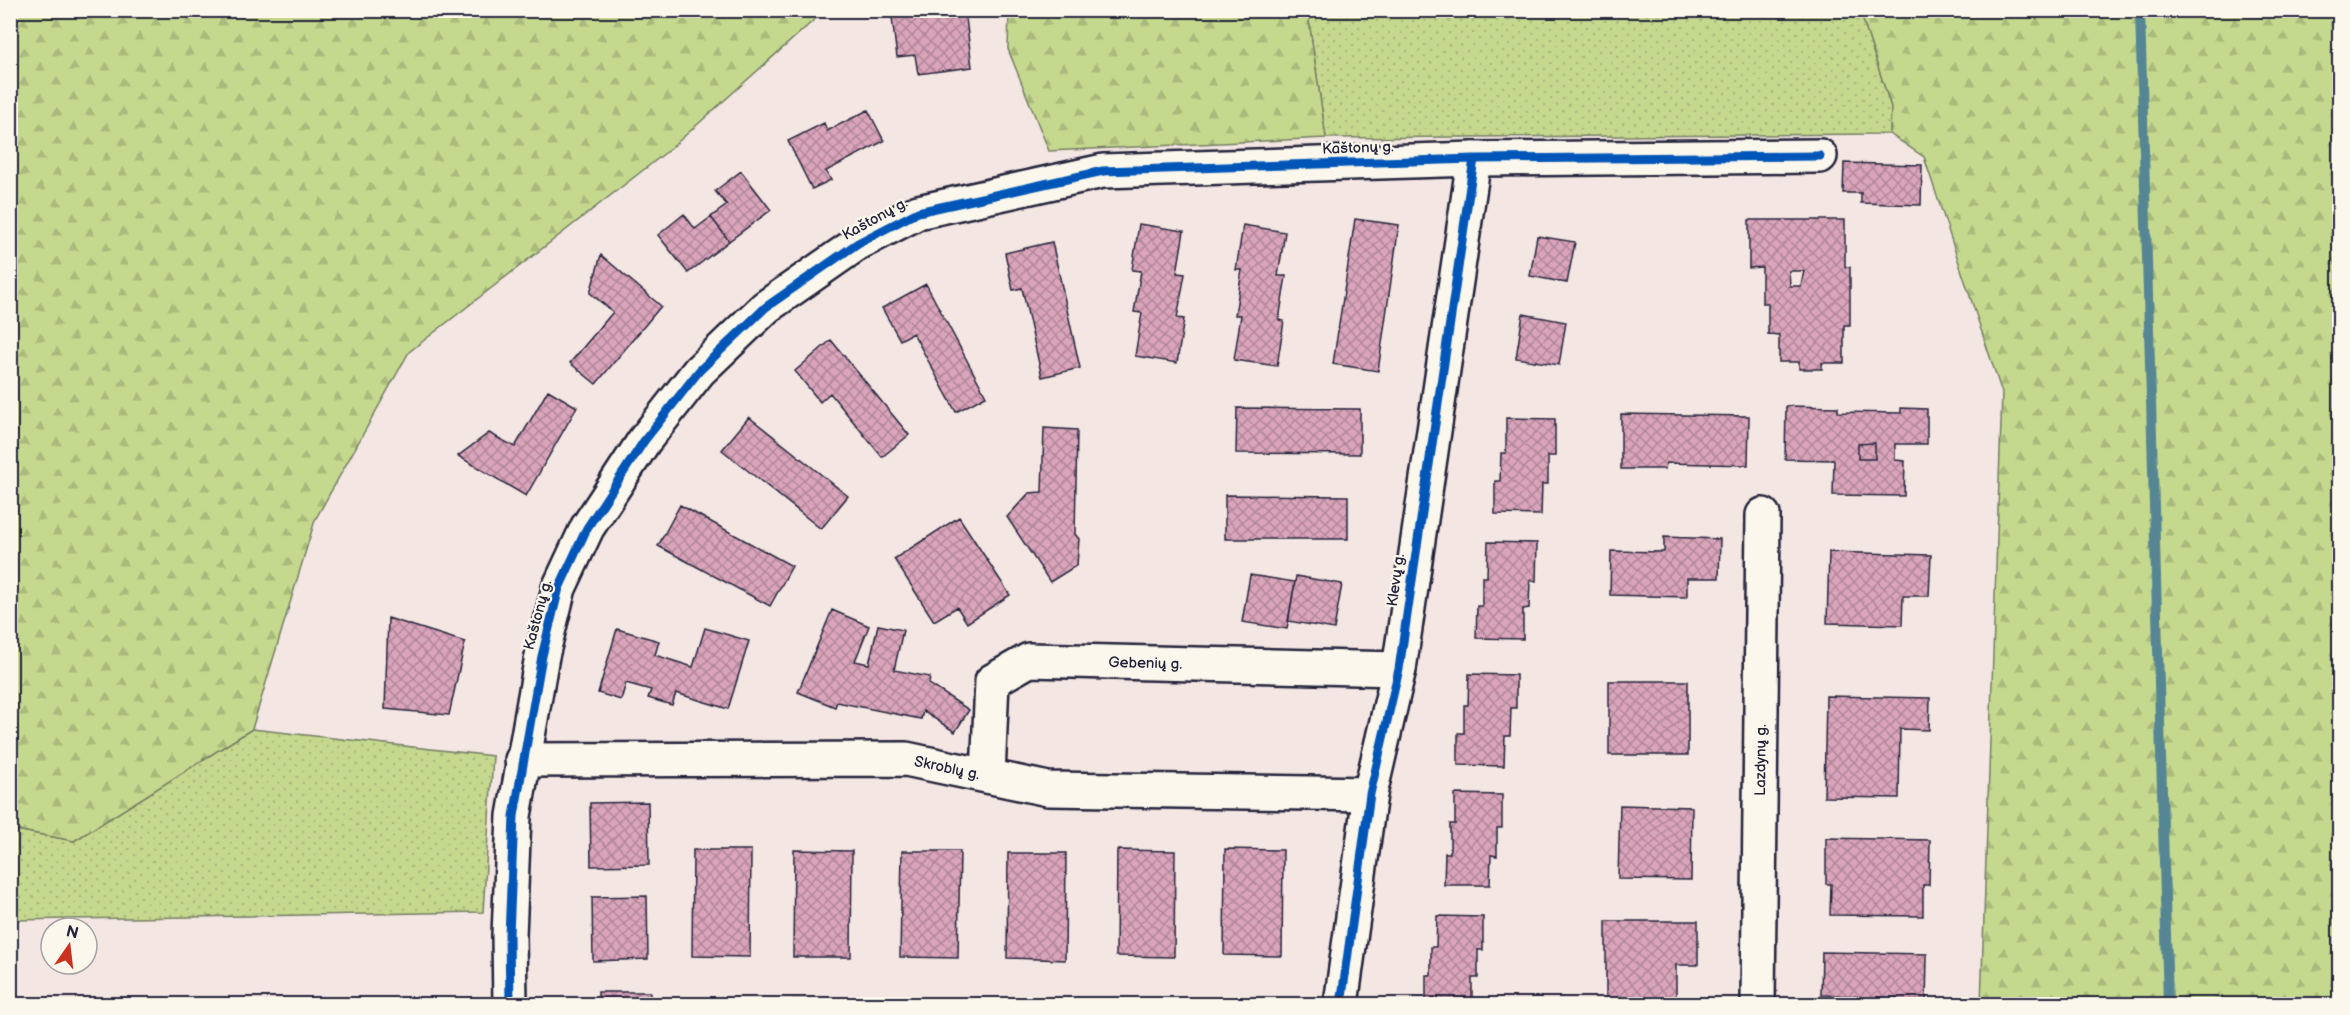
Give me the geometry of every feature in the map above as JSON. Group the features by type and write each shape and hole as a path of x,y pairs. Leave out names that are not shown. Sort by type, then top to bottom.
{"street":[{"name":"Kaštonų g.","path":"510,1005 509,935 514,816 522,760 559,588 588,528 644,441 699,371 766,307 858,243 918,212 1103,171 1474,159 1820,156"},
{"name":"Klevų g.","path":"1341,1005 1370,794 1399,669 1474,159"},
{"name":"Lazdynų g.","path":"1758,1005 1763,515"},
{"name":"Gebenių g.","path":"988,776 992,681 1029,660 1399,669"},
{"name":"Skroblų g.","path":"522,760 906,759 1048,789 1370,794"}],"green space":[{"path":"1313,10 1860,11 1891,107 1890,134 1326,138 1309,21"},
{"path":"10,11 824,11 669,150 409,352 315,520 252,729 74,841 11,829"},
{"path":"1009,11 1313,11 1309,21 1326,138 1049,151 1008,49"},
{"path":"1860,11 2339,11 2339,1004 1981,1004 2002,393 1924,157 1890,134 1891,107"},
{"path":"252,729 493,756 483,912 99,919 99,916 39,916 39,920 11,920 10,829 74,841"}],"building":[{"path":"891,10 965,10 972,67 918,74 915,55 897,57"},
{"path":"868,110 884,141 826,171 831,180 812,189 788,141 824,123 827,131"},
{"path":"1844,163 1922,165 1921,205 1861,203 1861,193 1843,193"},
{"path":"741,171 771,210 729,241 711,217 727,205 715,191"},
{"path":"684,214 695,229 711,217 729,241 688,273 658,235"},
{"path":"1355,219 1399,225 1378,371 1333,364"},
{"path":"1749,220 1845,220 1845,267 1850,267 1850,325 1844,325 1844,363 1822,363 1822,369 1799,369 1799,362 1779,362 1779,335 1768,334 1768,303 1762,303 1762,267 1749,268","holes":["1789,271 1804,271 1801,286 1790,286"]},
{"path":"1139,224 1184,231 1177,273 1185,274 1177,318 1184,319 1177,363 1135,356 1142,313 1134,312 1141,271 1132,270"},
{"path":"1243,225 1285,232 1278,276 1286,276 1279,320 1284,321 1277,366 1234,360 1241,315 1235,315 1242,270 1236,270"},
{"path":"1537,236 1575,242 1567,283 1530,276"},
{"path":"1052,242 1080,368 1042,377 1022,288 1013,290 1005,253"},
{"path":"601,255 661,306 596,384 570,363 613,312 590,293"},
{"path":"926,284 986,396 956,412 913,333 900,340 882,308"},
{"path":"1523,314 1566,322 1559,365 1516,358"},
{"path":"831,340 909,435 882,457 830,393 820,402 795,371"},
{"path":"548,390 577,407 526,496 458,456 489,433 515,447"},
{"path":"1786,406 1838,407 1838,412 1901,413 1901,408 1927,409 1927,444 1895,444 1895,460 1905,461 1904,496 1833,495 1834,460 1785,459","holes":["1875,443 1875,459 1858,459 1858,444"]},
{"path":"1237,408 1360,409 1360,454 1236,453"},
{"path":"1621,414 1749,416 1748,465 1666,463 1665,469 1621,469"},
{"path":"749,417 848,496 821,529 722,450"},
{"path":"1506,418 1555,419 1555,456 1548,456 1548,484 1542,484 1541,515 1495,514 1495,481 1500,481 1501,453 1506,453"},
{"path":"1044,428 1077,430 1075,534 1079,539 1077,565 1050,582 1007,517 1029,493 1042,492"},
{"path":"1875,443 1875,459 1858,459 1858,444"},
{"path":"1225,495 1348,496 1348,539 1225,539"},
{"path":"680,505 792,566 770,606 658,546"},
{"path":"959,517 1010,595 967,623 957,607 934,621 894,559"},
{"path":"1664,537 1720,539 1719,578 1687,578 1687,597 1610,595 1611,551 1664,552"},
{"path":"1488,542 1537,543 1536,581 1530,580 1529,608 1523,609 1523,639 1476,638 1477,606 1482,606 1482,577 1487,577"},
{"path":"1829,552 1931,555 1929,596 1903,596 1902,625 1827,623"},
{"path":"1250,575 1295,582 1287,629 1242,622"},
{"path":"1296,576 1342,584 1334,629 1288,621"},
{"path":"832,610 869,626 855,661 869,664 878,625 903,630 894,670 930,677 929,684 969,710 955,732 923,711 921,719 837,702 835,707 798,692"},
{"path":"388,618 465,642 449,715 385,709"},
{"path":"705,628 749,641 728,709 676,693 672,705 648,698 651,690 626,683 621,700 598,693 617,629 659,641 655,655 693,667"},
{"path":"1469,674 1516,675 1516,708 1511,708 1510,736 1505,736 1504,766 1458,765 1458,733 1464,733 1464,705 1468,705"},
{"path":"1609,681 1688,681 1688,755 1609,755"},
{"path":"1826,696 1930,698 1929,730 1900,729 1899,798 1824,797"},
{"path":"1455,794 1502,795 1502,828 1497,828 1497,856 1491,855 1490,885 1444,885 1445,853 1450,853 1450,824 1455,824"},
{"path":"648,802 649,865 591,866 590,803"},
{"path":"1620,805 1692,807 1691,880 1618,879"},
{"path":"1826,838 1930,840 1929,885 1923,885 1923,916 1830,915 1831,884 1826,884"},
{"path":"1225,849 1283,850 1282,956 1224,955"},
{"path":"693,850 751,850 750,957 692,956"},
{"path":"794,850 852,851 851,957 793,957"},
{"path":"1117,850 1175,851 1174,957 1116,956"},
{"path":"902,851 960,851 958,958 900,957"},
{"path":"1008,853 1066,853 1065,960 1007,958"},
{"path":"647,896 648,959 593,961 592,897"},
{"path":"1437,916 1483,917 1483,950 1478,950 1478,978 1472,978 1472,1004 1426,1004 1426,975 1431,975 1431,947 1436,947"},
{"path":"1606,921 1698,921 1698,965 1676,965 1676,1004 1606,1004"},
{"path":"1822,952 1927,954 1926,1004 1856,1004 1856,996 1821,995"},
{"path":"598,992 650,992 650,1004 598,1004"},
{"path":"1214,999 1252,999 1252,1004 1214,1004"},
{"path":"793,1000 834,1000 834,1004 793,1004"}],"waterway":[{"path":"2140,10 2168,1004"}],"cycle path":[{"path":"510,1004 509,935 514,816 542,656 559,588 587,528 644,441 699,371 766,307 858,243 918,212 1103,171 1474,159 1820,156"},
{"path":"1341,1004 1370,794 1399,669 1474,159"}]}
